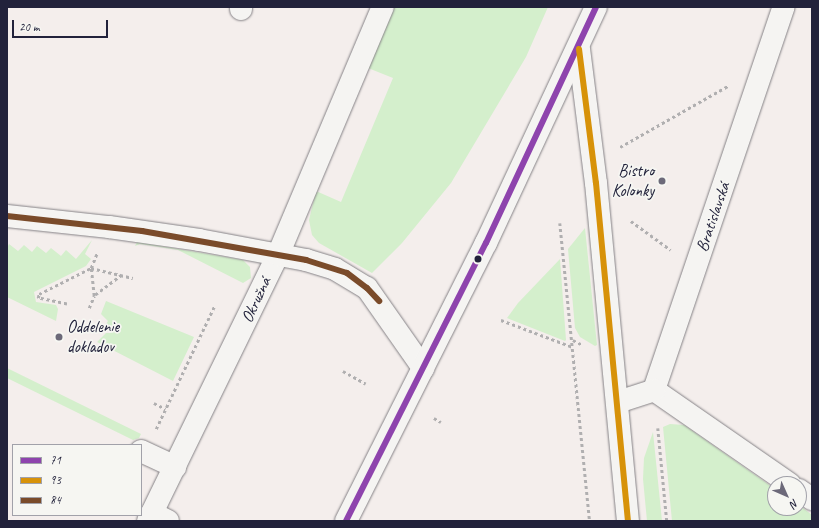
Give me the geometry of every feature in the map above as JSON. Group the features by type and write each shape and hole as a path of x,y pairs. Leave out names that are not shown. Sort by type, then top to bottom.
{"street":[{"name":"Okružná","path":"156,518 175,467 278,254 382,7"},
{"path":"346,521 423,368 579,49 596,7"},
{"name":"Bratislavská","path":"654,390 784,7"},
{"path":"579,49 618,402 628,521"},
{"path":"7,216 117,228 278,254 322,264 358,280 379,302 423,368"},
{"path":"618,402 654,390 778,476"},
{"path":"142,451 175,467"}],"path":[{"path":"620,148 733,83"},
{"path":"631,221 676,254"},
{"path":"560,223 590,521"},
{"path":"89,308 94,296 91,268 133,278"},
{"path":"67,304 38,298 39,294 86,271"},
{"path":"94,296 122,275"},
{"path":"139,444 166,409 215,305"},
{"path":"501,320 573,347"},
{"path":"343,371 366,384"},
{"path":"154,403 166,409"},
{"path":"434,418 441,422"},
{"path":"658,427 667,521"}],"green space":[{"path":"394,7 548,7 526,57 451,183 402,243 372,273 319,243 312,235 309,220 316,191 341,202 393,78 368,68"},
{"path":"585,228 597,345 595,346 580,337 575,328 568,249"},
{"path":"92,240 85,254 91,259 86,266 34,292 36,302 56,305 58,309 56,321 7,297 7,248 9,244 18,251 24,245 32,252 37,246 46,253 51,248 61,256 66,250 76,259"},
{"path":"137,242 243,260 250,267 251,278 243,283 178,250 140,244 135,246"},
{"path":"560,259 565,341 507,318 518,303"},
{"path":"106,301 194,337 173,381 97,342 106,333 111,333 104,327 108,321 101,314"},
{"path":"7,368 141,434 139,438 133,440 7,378"},
{"path":"670,424 684,425 767,483 767,516 807,516 807,511 812,515 812,521 672,521 663,427"},
{"path":"653,432 662,521 647,521 643,479 644,458"}],"transit line":[{"name":"71","path":"346,521 486,243 596,7"},
{"name":"93","path":"579,49 596,183 628,521"},
{"name":"84","path":"7,216 142,231 306,260 347,273 367,288 379,301"}],"place":[{"name":"Bistro Kolonky","path":"662,181"},
{"name":"Oddelenie dokladov","path":"59,337"}]}
